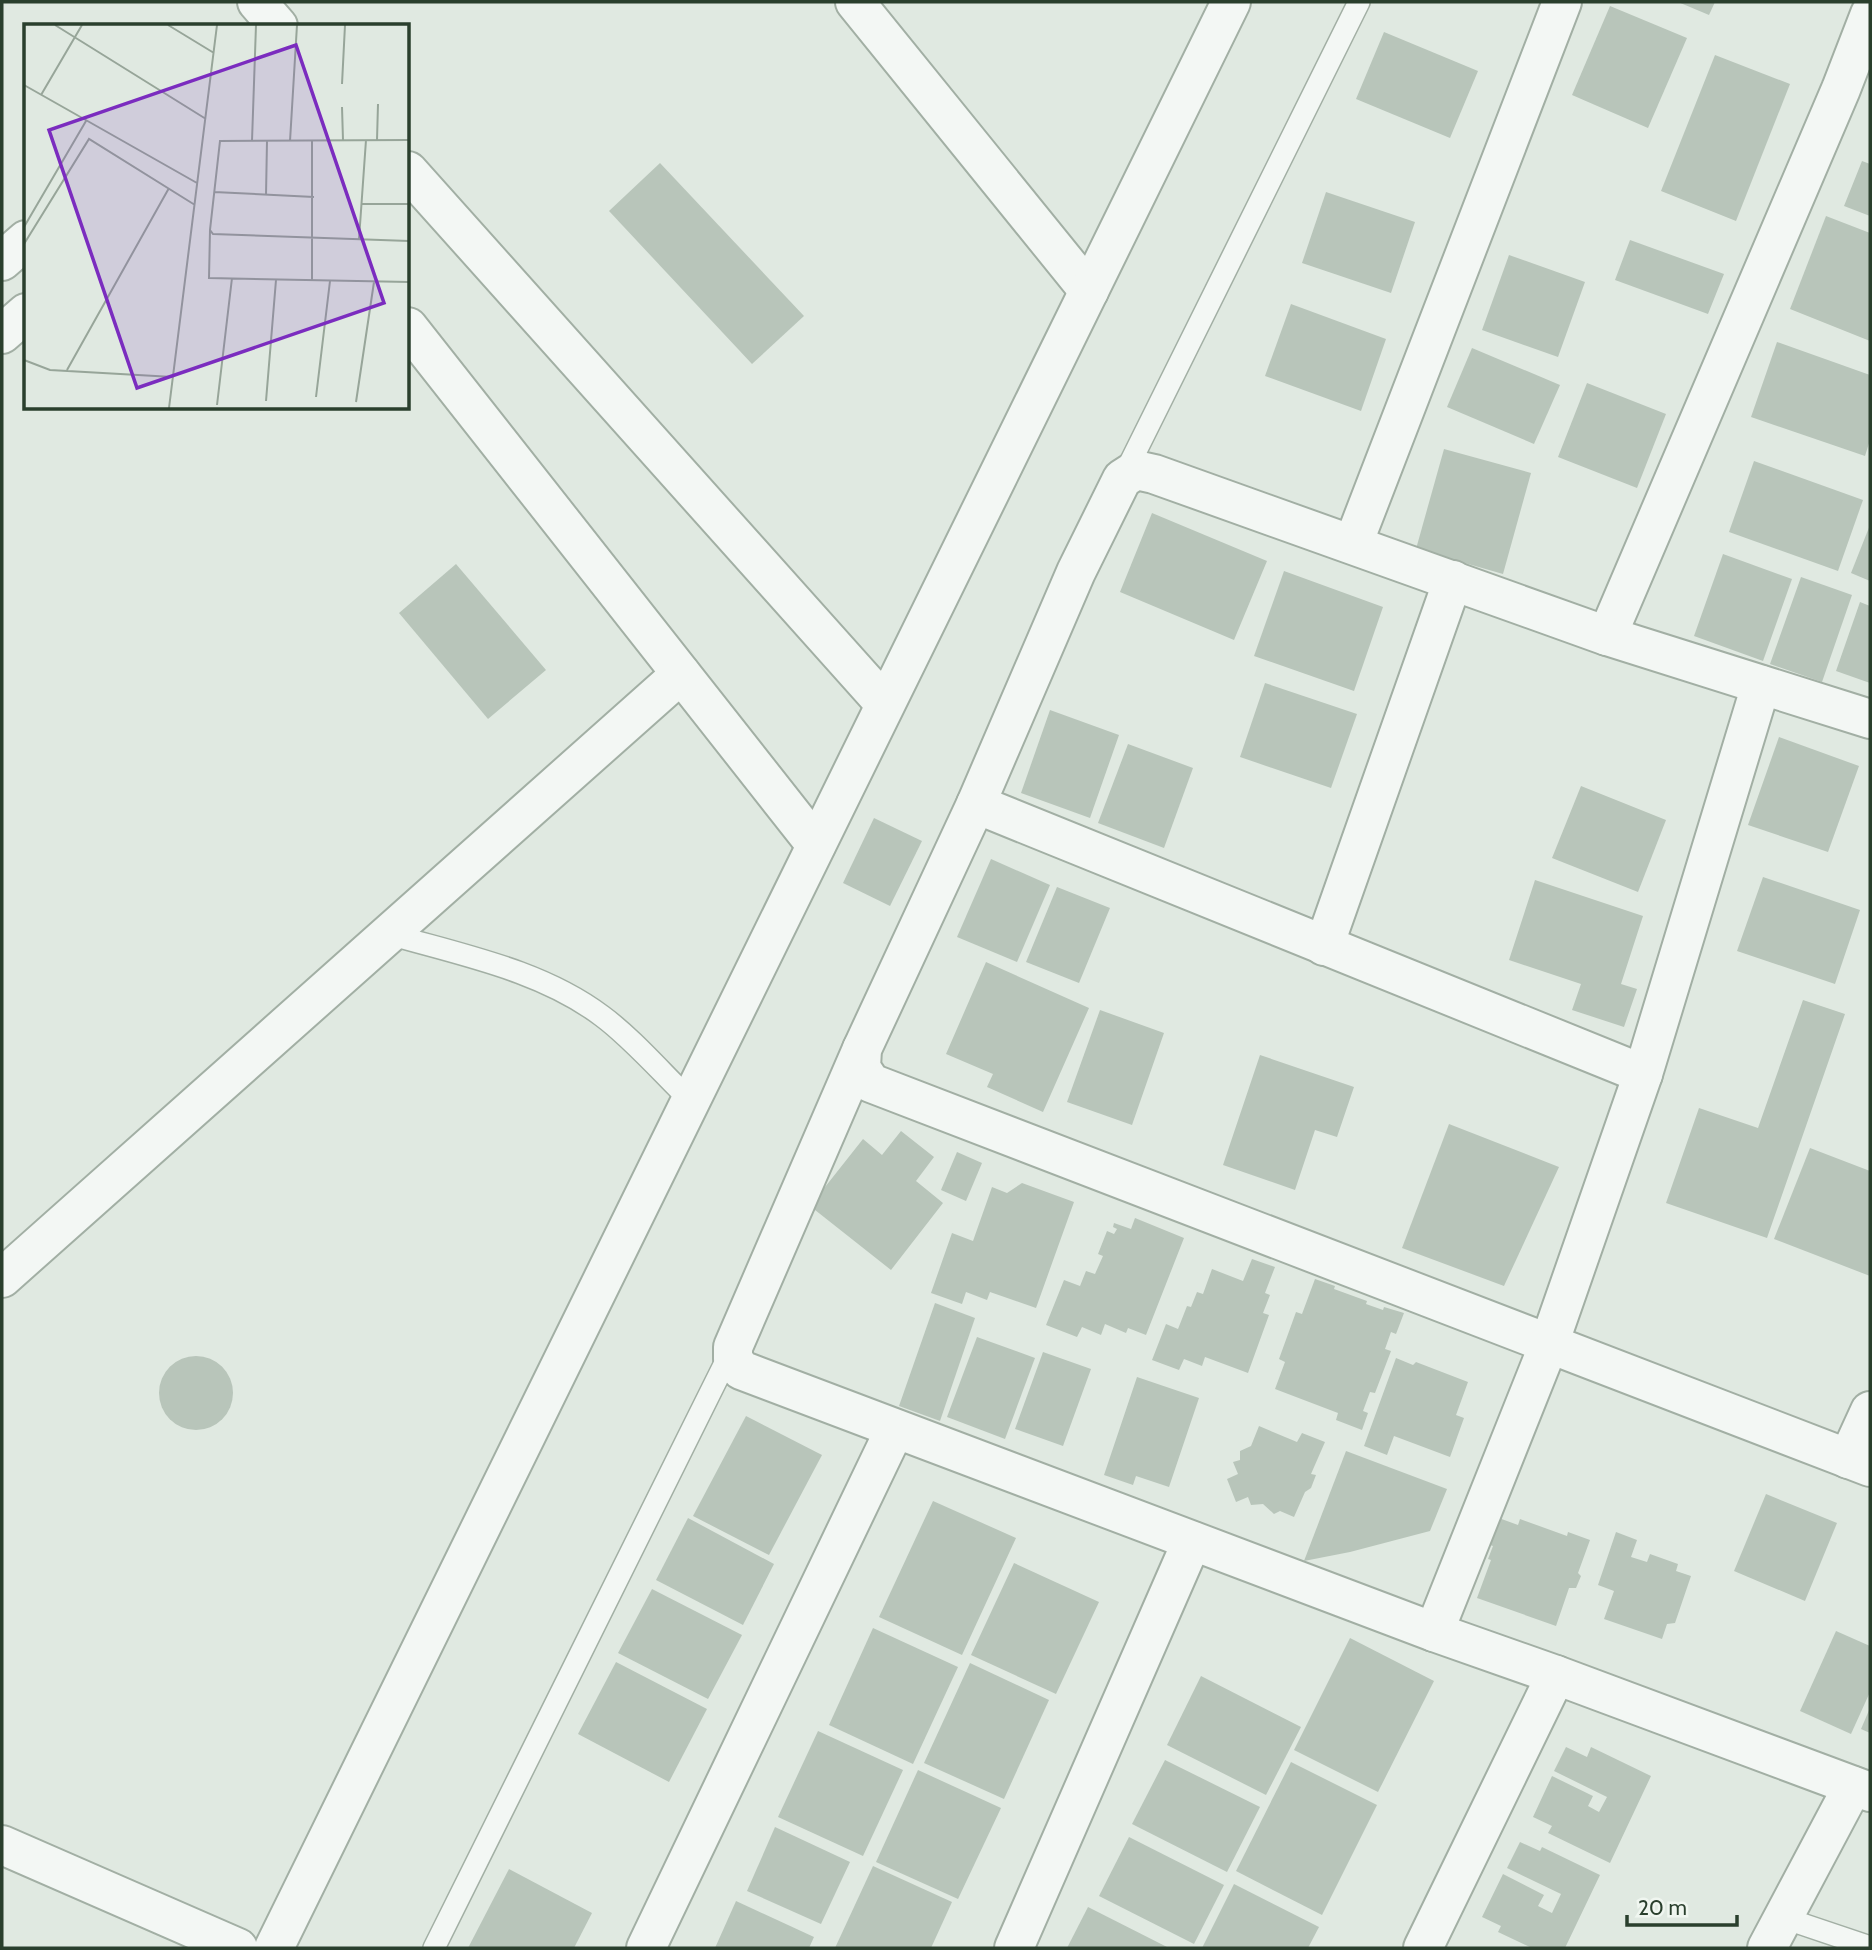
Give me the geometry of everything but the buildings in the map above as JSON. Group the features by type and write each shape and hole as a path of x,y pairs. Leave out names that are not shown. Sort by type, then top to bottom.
{"street":[{"path":"855,2 1089,291"},
{"path":"274,1948 1231,2"},
{"path":"1353,544 1562,2"},
{"path":"1608,636 1870,14"},
{"path":"410,173 885,704"},
{"path":"2,261 24,242"},
{"path":"2,334 24,315"},
{"path":"410,330 816,845"},
{"path":"1776,1933 1862,1789 1434,1632 741,1370 733,1359 733,1348 862,1049 976,804 1065,597 1122,479 1136,470 1154,474 1608,636 1870,719"},
{"path":"1324,946 1453,580"},
{"path":"2,1278 681,674"},
{"path":"1434,1632 1549,1344 1643,1074 1761,685"},
{"path":"976,804 1643,1074"},
{"path":"862,1049 861,1068 871,1083 1859,1463 1870,1411"},
{"path":"646,1948 895,1429"},
{"path":"1014,1948 1192,1541"},
{"path":"1423,1948 1556,1675"},
{"path":"2,1845 238,1948"}],"lane":[{"path":"1122,479 1359,2"},
{"path":"389,934 518,973 574,997 604,1017 691,1101"},
{"path":"434,1948 733,1348"},
{"path":"1776,1933 1870,1947"}]}
